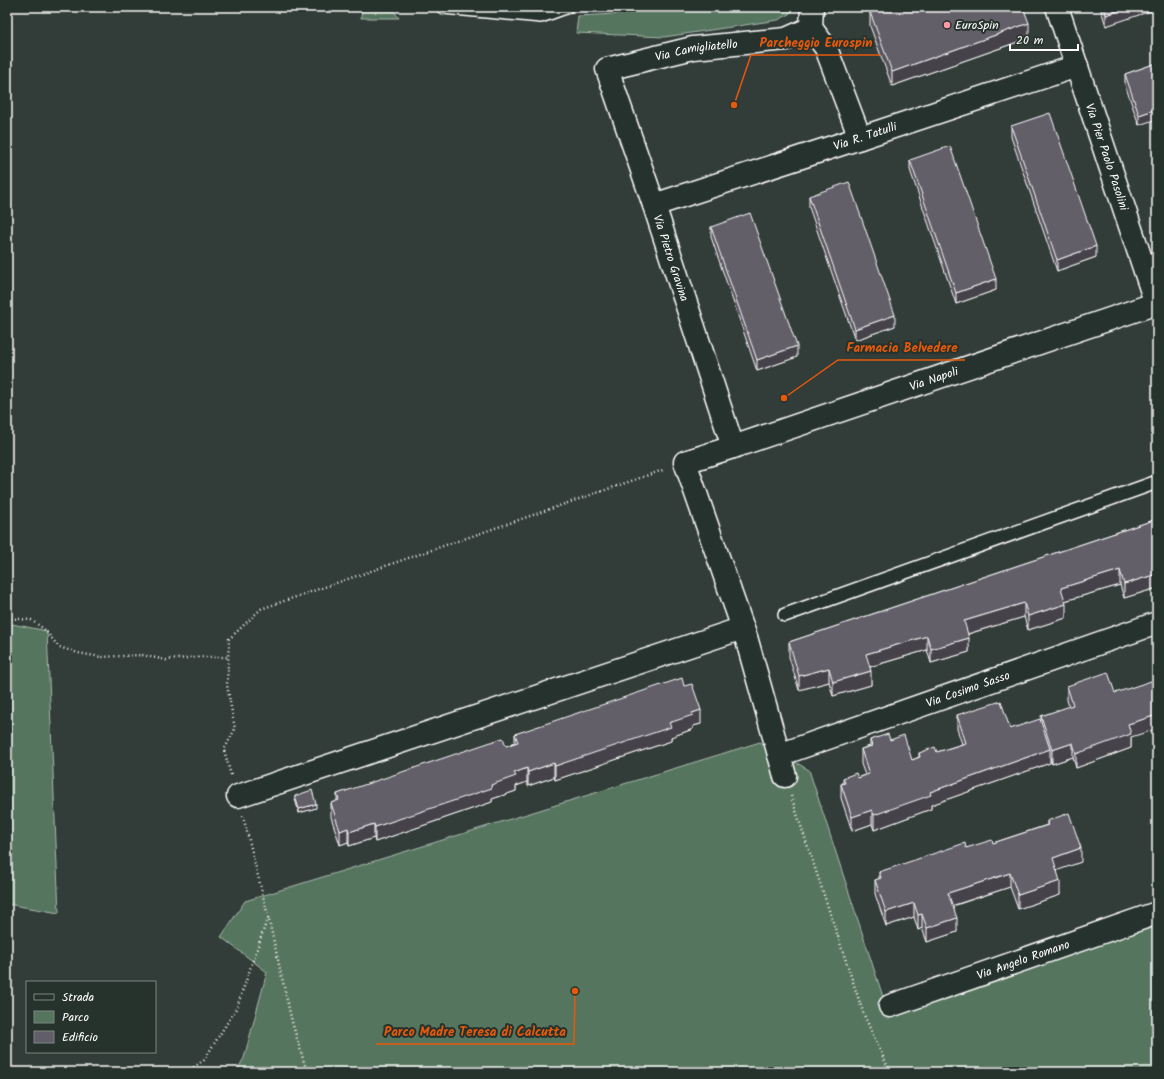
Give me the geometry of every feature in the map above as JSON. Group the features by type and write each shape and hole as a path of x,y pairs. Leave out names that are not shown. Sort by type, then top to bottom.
{"street":[{"path":"812,7 811,28 826,48 860,138"},
{"name":"Via Pier Paolo Pasolini","path":"1057,7 1157,304"},
{"name":"Via Camigliatello","path":"607,69 693,48 786,39 811,28"},
{"name":"Via R. Tatulli","path":"654,205 1077,66"},
{"name":"Via Pietro Gravina","path":"607,69 654,205 732,447"},
{"name":"Via Napoli","path":"685,462 1157,304"},
{"path":"685,462 743,628 785,776"},
{"name":"Via Cosimo Sasso","path":"779,755 1157,623"},
{"path":"238,796 743,628"},
{"name":"Via Angelo Romano","path":"890,1006 1157,913"}],"lane":[{"path":"443,7 541,16 566,7"},
{"path":"785,615 1157,482"}],"path":[{"path":"307,1072 292,1022 268,916 238,796 224,750 235,729 227,685 229,639 261,609 685,462"},
{"path":"7,618 31,620 44,629 59,647 78,653 101,657 142,656 166,660 198,657 228,657"},
{"path":"785,776 864,1015 890,1072"},
{"path":"187,1072 204,1060 237,1007 268,916"}],"green space":[{"path":"362,7 391,7 399,18 361,18"},
{"path":"617,7 795,7 788,15 778,20 664,37 576,33 578,16 616,14"},
{"path":"7,623 47,631 59,913 7,904"},
{"path":"760,742 809,770 888,1012 1157,926 1157,1072 236,1072 244,1058 267,972 221,937 245,901"}],"building":[{"path":"871,7 1023,7 1029,23 892,72 870,12"},
{"path":"1104,7 1131,7 1106,15"},
{"path":"1157,63 1157,109 1139,115 1125,74"},
{"path":"1050,113 1096,246 1057,260 1011,126"},
{"path":"950,146 996,279 956,293 910,160"},
{"path":"849,182 895,315 855,329 809,196"},
{"path":"750,213 797,346 757,360 711,227"},
{"path":"1157,519 1157,574 1124,584 1120,570 1061,588 1066,604 1028,616 1024,603 964,621 969,638 931,649 927,636 866,654 871,671 833,682 829,668 799,676 789,642"},
{"path":"1108,672 1115,693 1157,679 1157,715 1128,724 1131,734 1076,754 1073,743 1052,750 1041,716 1073,705 1067,686"},
{"path":"682,678 684,686 692,684 701,710 692,713 693,715 669,723 671,727 555,766 554,763 528,772 527,768 514,773 516,776 491,785 492,788 375,827 374,824 349,832 348,828 340,831 331,803 339,800 337,794 503,738 506,746 518,742 515,734"},
{"path":"1001,701 1010,729 1040,719 1050,749 930,792 931,795 874,815 872,810 852,817 841,784 845,783 843,778 856,773 858,778 869,774 861,749 872,746 870,740 888,734 890,740 904,735 912,760 920,757 919,753 935,747 937,752 966,743 957,715"},
{"path":"312,790 316,804 299,809 295,796"},
{"path":"1069,813 1081,848 1053,858 1060,881 1018,895 1010,873 948,893 957,918 927,928 922,914 918,915 914,903 886,912 875,880 881,878 879,872 965,843 966,848 992,840 993,843 1048,825 1047,821"}],"place":[{"name":"EuroSpin","path":"947,25"},
{"name":"Parcheggio Eurospin","path":"734,105"},
{"name":"Farmacia Belvedere","path":"784,398"},
{"name":"Parco Madre Teresa di Calcutta","path":"575,991"}]}
